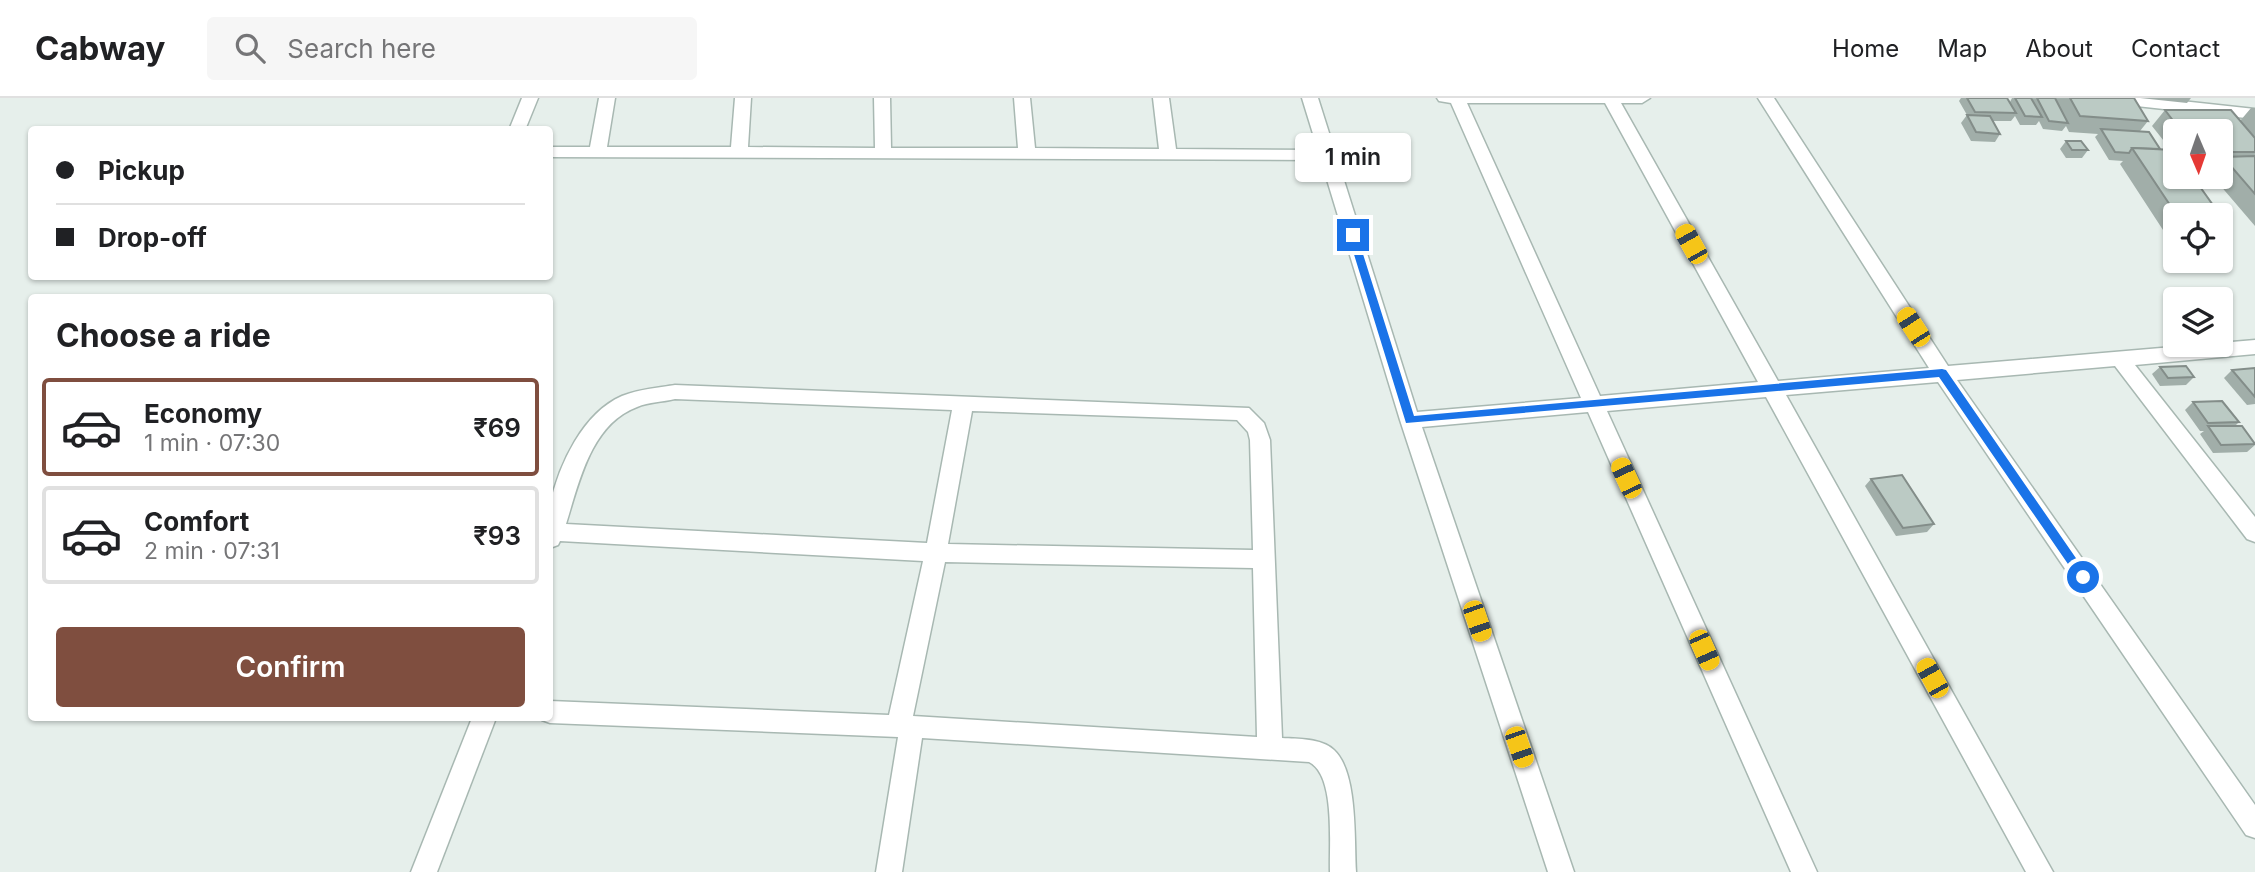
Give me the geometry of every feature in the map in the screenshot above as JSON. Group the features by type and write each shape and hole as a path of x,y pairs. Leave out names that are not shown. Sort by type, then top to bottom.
{"street":[{"path":"519,126 530,98"},
{"path":"597,152 607,98"},
{"path":"739,153 743,98"},
{"path":"882,98 883,153"},
{"path":"1022,98 1027,154"},
{"path":"1161,98 1168,155"},
{"path":"1310,98 1410,420 1561,872"},
{"path":"1643,98 1450,99 1593,404 1804,872"},
{"path":"1766,98 1942,373 2255,826"},
{"path":"2109,98 2255,114"},
{"path":"2198,98 2216,109"},
{"path":"1611,99 2040,872"},
{"path":"553,152 1328,155"},
{"path":"1410,420 2255,347"},
{"path":"2119,358 2255,533"},
{"path":"553,529 582,449 595,427 608,414 628,402 675,392 1242,413 1257,429 1260,440 1269,750"},
{"path":"890,872 906,726 963,404"},
{"path":"553,535 936,553 1264,559"},
{"path":"553,712 906,726 1311,751 1326,758 1334,768 1339,783 1343,872"},
{"path":"424,872 483,721"}],"building":[{"path":"1967,98 2007,98 2016,113 1975,112"},
{"path":"2015,98 2031,98 2042,117 2025,116"},
{"path":"2037,98 2055,98 2068,123 2049,121"},
{"path":"2070,98 2134,98 2148,121 2080,116"},
{"path":"2165,110 2231,110 2255,138 2255,152 2233,152 2233,119 2172,119"},
{"path":"1967,115 1990,116 2000,134 1976,132"},
{"path":"2101,129 2149,132 2160,149 2132,148 2129,153 2115,152"},
{"path":"2066,141 2081,141 2088,150 2072,150"},
{"path":"2132,148 2163,149 2163,189 2202,189 2211,203 2169,203"},
{"path":"2255,156 2255,194 2233,169 2233,157"},
{"path":"2186,366 2194,377 2168,378 2160,367"},
{"path":"2255,368 2255,397 2232,370"},
{"path":"2222,401 2239,422 2208,423 2193,402"},
{"path":"2208,426 2242,426 2255,444 2221,445"},
{"path":"1902,475 1934,524 1903,528 1871,479"}],"route":[{"path":"1353,235 1410,420 1942,373 2083,577"}]}
